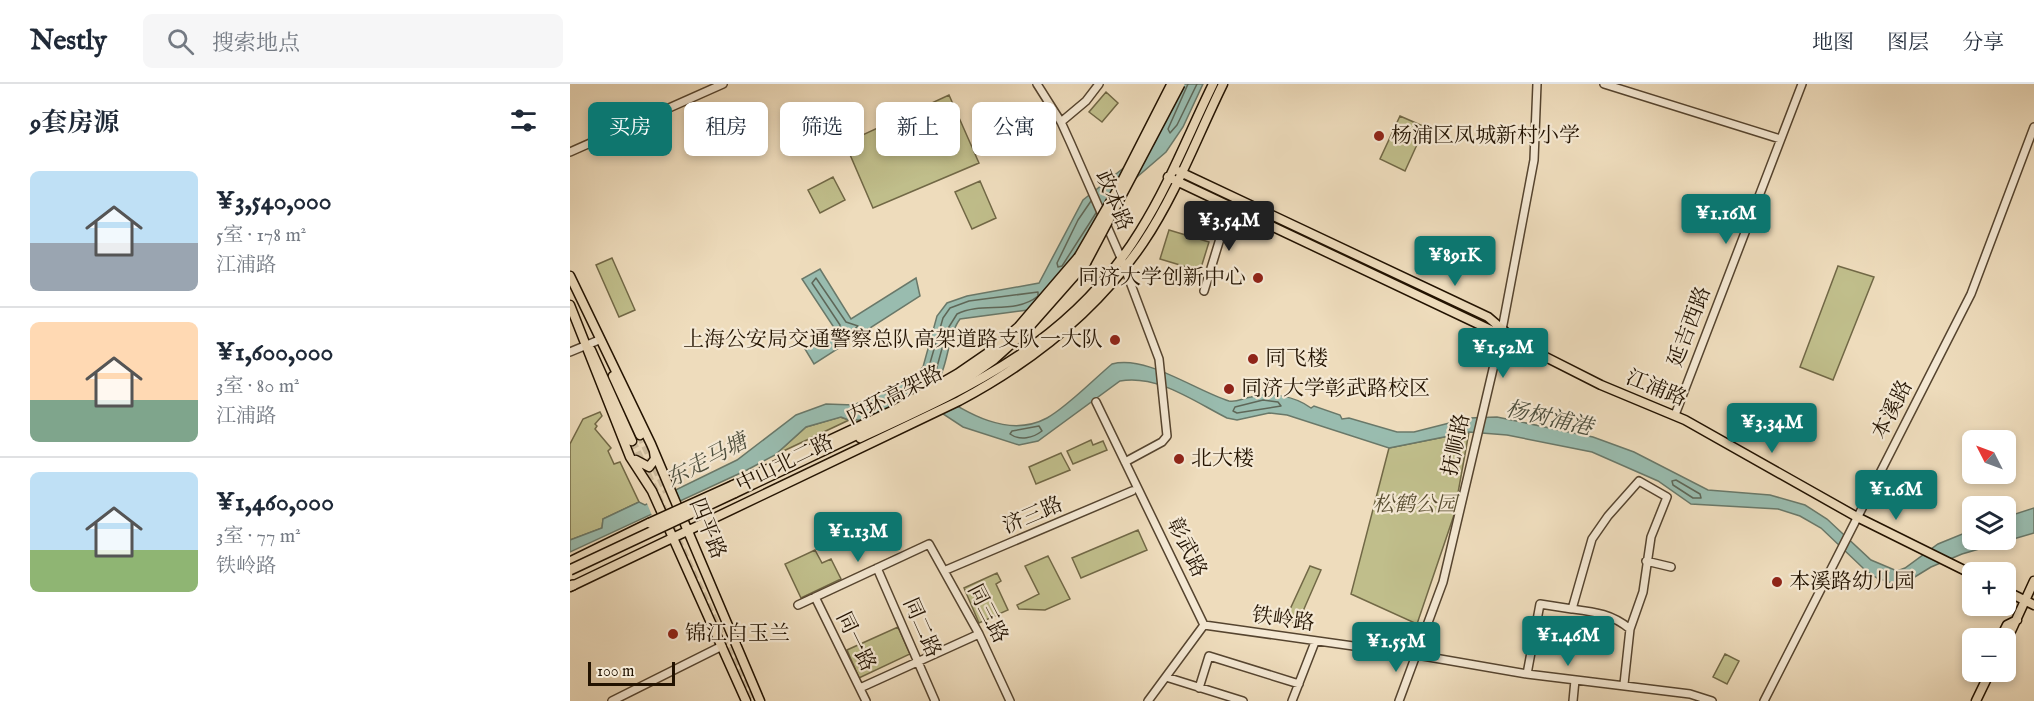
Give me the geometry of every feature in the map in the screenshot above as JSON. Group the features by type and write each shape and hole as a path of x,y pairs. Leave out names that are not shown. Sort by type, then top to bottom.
{"highway":[{"name":"内环高架路","path":"570,562 897,409 945,383 990,352 1036,309 1088,244 1172,84"},
{"name":"内环高架路","path":"570,570 929,400 994,359 1051,305 1095,248 1180,84"}],"main road":[{"name":"中山北二路","path":"570,570 931,410 959,402 990,385 1044,349 1089,309 1125,268 1144,242 1213,84"},
{"name":"中山北二路","path":"571,586 688,532 931,410 950,395 998,370 1045,338 1086,300 1141,230 1174,175 1223,84"},
{"name":"江浦路","path":"1174,175 1501,331 1514,341 1601,385 1675,415 1857,517 1962,569"},
{"name":"四平路","path":"570,276 651,444 760,701"},
{"name":"四平路","path":"570,305 628,451 652,491 746,701"},
{"path":"599,340 600,350 640,435"},
{"path":"587,345 597,361 632,441"},
{"path":"628,451 642,464 649,467 655,459 651,444"},
{"path":"2013,628 2030,603 2034,581"},
{"path":"2016,596 2030,603"},
{"path":"2006,628 2018,619"},
{"path":"1970,701 1979,682"},
{"path":"1976,701 1985,682"}],"street":[{"path":"570,152 723,84"},
{"name":"政本路","path":"1037,84 1061,122 1121,258 1161,367 1167,436 1162,442 1125,462"},
{"path":"1061,122 1086,101 1099,84"},
{"name":"抚顺路","path":"1399,701 1445,576 1501,331 1534,160 1537,84"},
{"path":"1604,84 1780,139"},
{"name":"延吉西路","path":"1675,415 1802,84"},
{"name":"本溪路","path":"1764,701 1971,294 2034,127"},
{"path":"1204,291 1230,206"},
{"path":"570,352 599,340"},
{"name":"彰武路","path":"1096,402 1204,625"},
{"path":"1572,609 1593,539 1608,516 1639,481 1667,497 1651,537 1643,592 1630,629 1624,684"},
{"name":"济三路","path":"946,570 1132,491"},
{"name":"同三路","path":"877,568 929,544 946,570 979,633 1010,701"},
{"path":"1646,561 1671,567"},
{"path":"798,605 877,568"},
{"name":"同二路","path":"877,568 935,701"},
{"name":"同一路","path":"815,597 866,701"},
{"path":"1527,674 1540,604 1603,613 1618,618 1630,629"},
{"path":"1148,701 1204,625"},
{"name":"铁岭路","path":"1204,625 1417,655 1527,674 1624,684 1690,694 1712,701"},
{"path":"860,688 979,633"},
{"path":"1292,701 1315,642"},
{"path":"612,701 722,646"},
{"path":"1199,688 1209,656 1299,684"},
{"path":"1166,677 1243,701"},
{"path":"1574,701 1575,680"}],"green space":[{"path":"1106,92 1118,103 1102,122 1089,112"},
{"path":"949,95 952,102 934,102"},
{"path":"1400,116 1425,127 1405,171 1380,159"},
{"path":"960,120 972,147 972,156 976,156 979,163 873,208 851,156 864,156 864,134 876,129 876,156 960,156"},
{"path":"833,177 845,200 820,213 808,190"},
{"path":"980,181 996,218 972,229 955,192"},
{"path":"1169,230 1209,242 1200,271 1160,259"},
{"path":"612,258 635,310 619,317 596,265"},
{"path":"1838,266 1874,277 1833,380 1800,367"},
{"path":"600,412 602,416 595,424 597,426 595,429 611,448 608,451 614,464 620,462 639,502 603,519 602,528 570,540 570,444 583,419"},
{"path":"840,417 849,420 775,455 806,427"},
{"name":"松鹤公园","path":"1469,432 1454,515 1417,624 1351,594 1389,448"},
{"path":"1091,440 1093,445 1103,441 1107,450 1073,464 1067,451"},
{"path":"1061,453 1070,470 1036,484 1029,467"},
{"path":"1138,530 1147,550 1081,578 1072,558"},
{"path":"815,550 822,563 831,559 841,579 801,598 785,564"},
{"path":"1048,556 1070,599 1045,610 1019,609 1017,605 1039,594 1025,566"},
{"path":"1310,566 1321,570 1297,625 1286,618"},
{"path":"997,573 1001,581 996,584 1008,610 979,623 964,588"},
{"path":"898,627 910,654 859,678 847,650"},
{"path":"1725,654 1739,661 1727,684 1713,677"}],"water":[{"path":"1183,84 1203,84 1183,127 1166,152 1122,190 1079,252 1028,310 960,319 955,327 941,375 930,389 986,420 1016,426 1032,424 1047,418 1063,407 1112,364 1126,363 1140,364 1155,369 1229,401 1267,395 1282,396 1311,408 1314,406 1340,415 1342,419 1349,418 1397,432 1414,432 1469,418 1497,417 1593,437 1634,452 1708,490 1770,495 1805,505 1827,519 1871,560 1897,571 1905,568 1938,544 1962,534 1962,550 1976,550 1931,567 1905,583 1892,583 1877,578 1863,568 1821,528 1800,516 1778,509 1691,504 1658,481 1592,452 1507,435 1469,432 1389,448 1287,415 1269,413 1237,420 1227,418 1162,385 1134,380 1120,381 1038,441 1019,445 963,427 916,396 866,420 849,420 841,417 806,427 775,455 747,470 570,552 570,540 602,528 603,519 639,502 645,505 737,460 796,415 826,404 854,405 914,377 923,367 937,316 947,303 967,296 1039,283 1083,200 1154,144"},
{"path":"820,269 851,319 916,278 920,296 814,364 805,349 835,329 802,279"},
{"path":"2034,508 2034,533 2016,538 2016,514"}],"pier":[{"path":"674,488 681,505 653,518 646,501"}],"tunnel":[{"path":"640,435 667,492"},
{"path":"632,441 751,701"}],"place":[{"name":"杨浦区凤城新村小学","path":"1379,136"},
{"name":"同济大学创新中心","path":"1258,278"},
{"name":"上海公安局交通警察总队高架道路支队一大队","path":"1115,340"},
{"name":"同飞楼","path":"1253,359"},
{"name":"同济大学彰武路校区","path":"1229,389"},
{"name":"北大楼","path":"1179,459"},
{"name":"本溪路幼儿园","path":"1777,582"},
{"name":"锦江白玉兰","path":"673,634"}],"water label":[{"name":"杨树浦港","path":"1549,419"},
{"name":"东走马塘","path":"707,461"}]}
